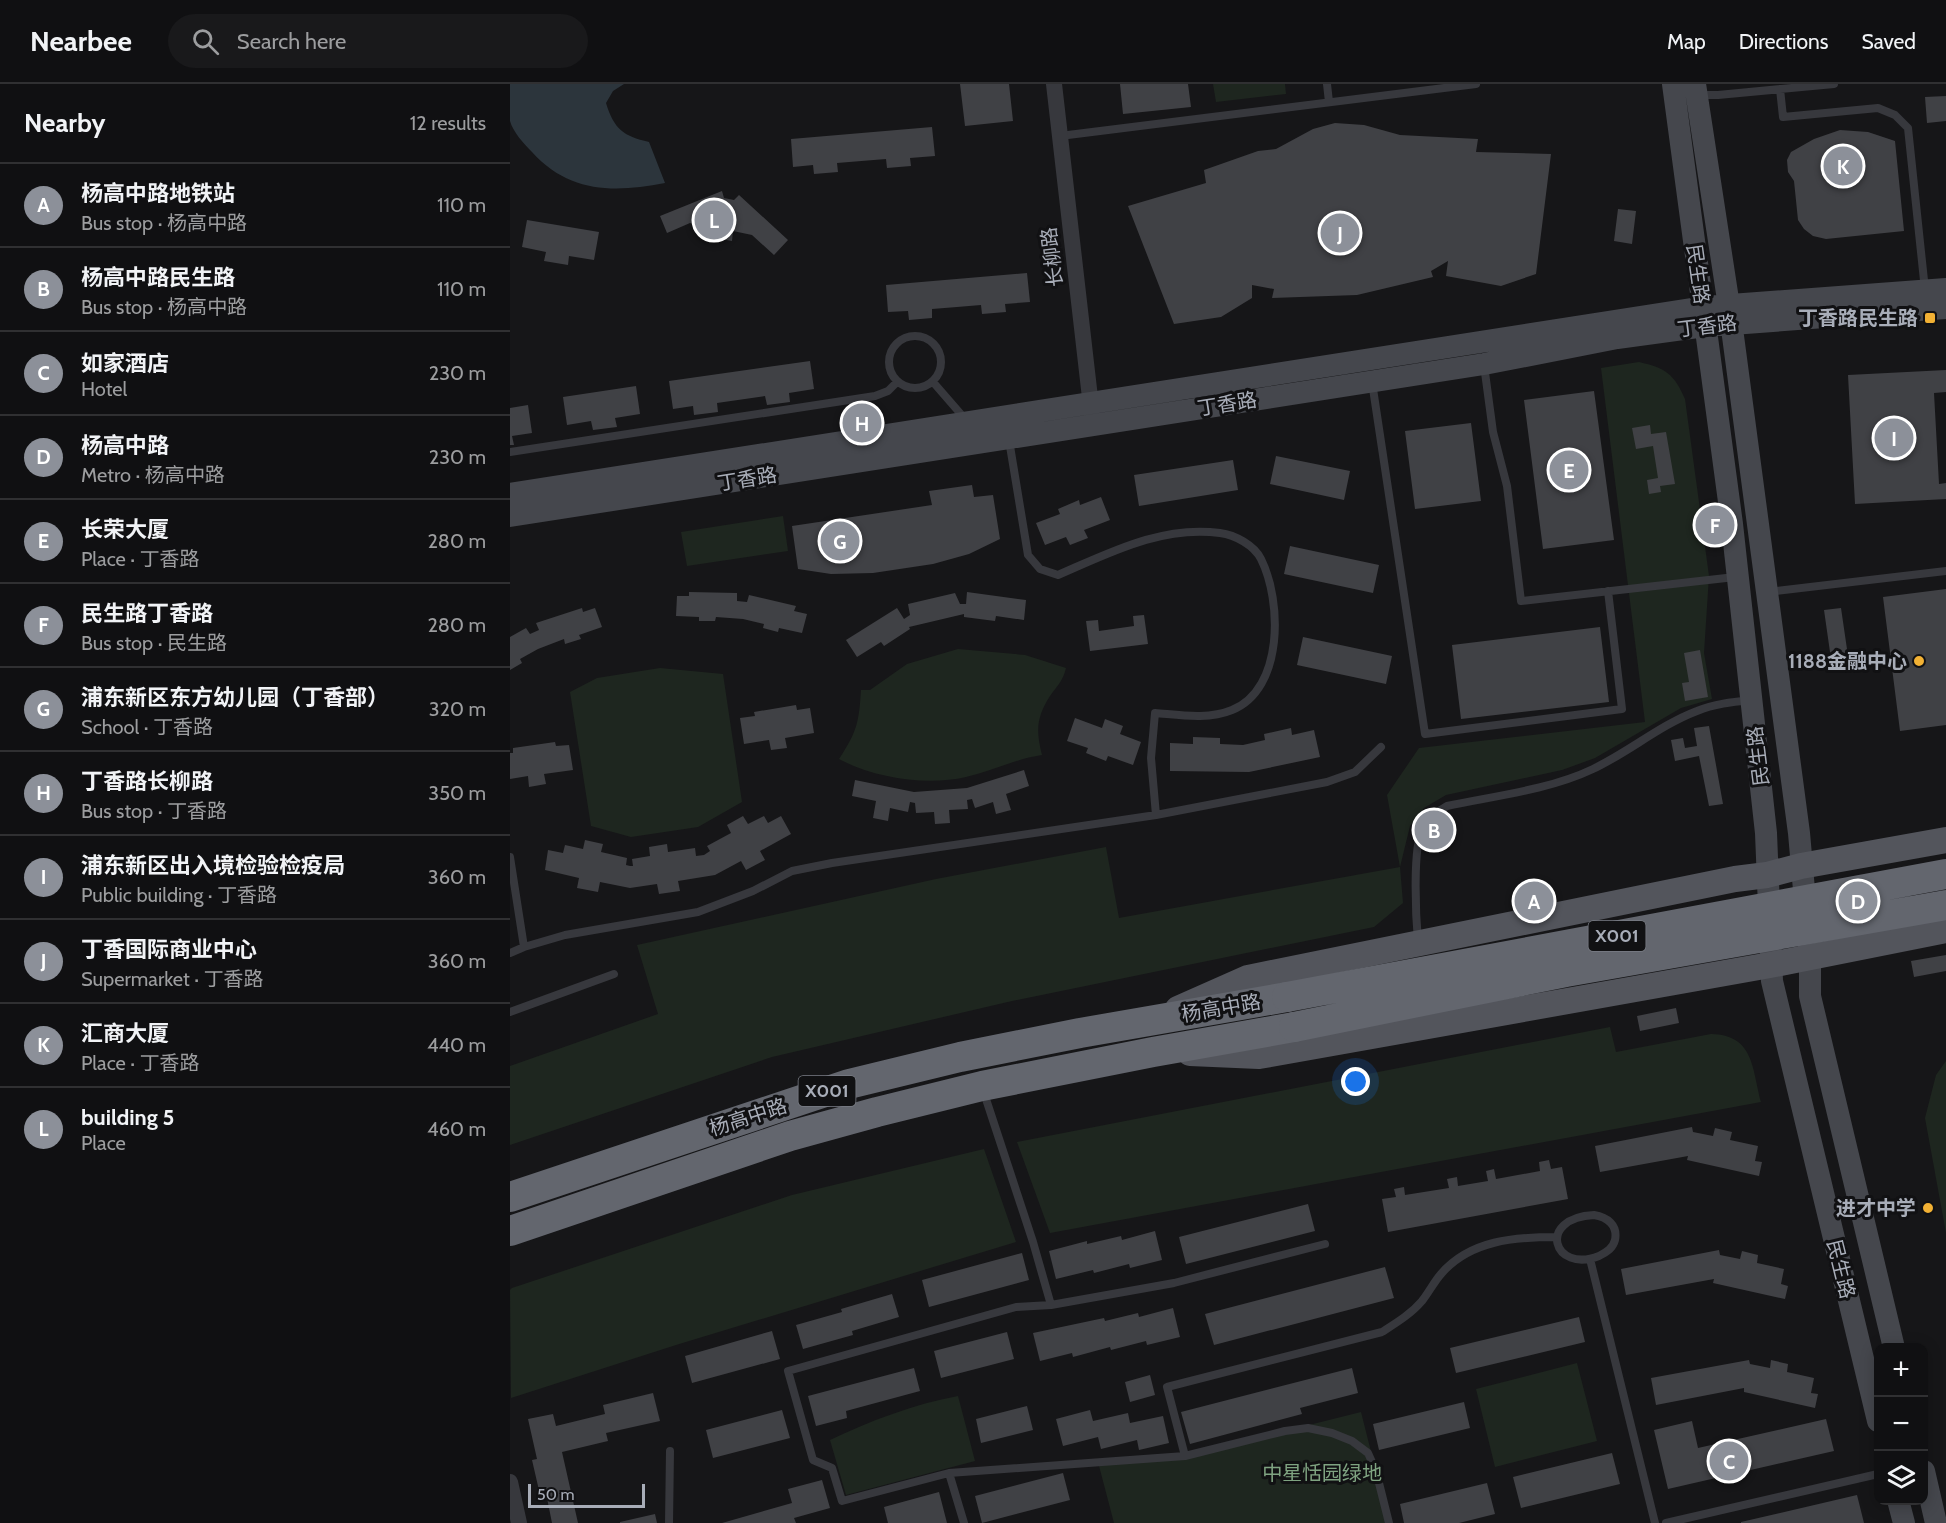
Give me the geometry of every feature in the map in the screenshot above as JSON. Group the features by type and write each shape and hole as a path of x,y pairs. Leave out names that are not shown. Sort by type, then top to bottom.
{"highway":[{"name":"杨高中路","path":"510,1197 849,1084 960,1057 1946,874"},
{"name":"杨高中路","path":"515,1231 790,1136 982,1086 1153,1052 1294,1028 1566,972 1946,905"}],"main road":[{"name":"X001","path":"1154,1020 1248,978 1735,879 1767,875 1801,866 1946,840"},
{"name":"杨高中路","path":"1153,1052 1259,1056 1810,958 1946,930"}],"street":[{"name":"长柳路","path":"1054,84 1092,414"},
{"name":"民生路","path":"1673,84 1738,577 1766,833 1770,965 1776,1006 1874,1405"},
{"name":"民生路","path":"1696,89 1730,314 1799,833 1810,958 1810,996 1893,1343"},
{"name":"丁香路","path":"510,516 1009,438 1092,414 1378,357 1936,290"},
{"name":"丁香路","path":"1730,314 1946,308"},
{"name":"丁香路","path":"510,494 969,423 1092,414 1372,382 1484,364 1617,338 1704,317"},
{"path":"510,1482 519,1523"},
{"path":"1928,1491 1936,1523"},
{"path":"1899,1505 1904,1523"}],"lane":[{"path":"1327,84 1329,102"},
{"path":"1060,136 1476,84"},
{"path":"1696,89 1718,95 1834,84"},
{"path":"1780,89 1783,117 1878,108 1895,115 1908,128 1936,290"},
{"path":"911,336 928,339 939,351 941,359 941,367 933,382 918,388 909,388 897,382 889,370 888,360 895,344 911,336"},
{"path":"1484,364 1493,432 1507,486 1521,601 1738,577"},
{"path":"510,452 875,396 888,391 897,382"},
{"path":"933,382 969,423"},
{"path":"1372,382 1425,734 1622,709 1608,591"},
{"path":"1009,438 1028,555 1040,569 1058,575 1146,539 1179,532 1221,533 1244,541 1260,557 1272,592 1275,634 1269,666 1258,691 1234,710 1208,716 1155,713 1151,758 1156,815"},
{"path":"1767,592 1946,571"},
{"path":"1418,943 1415,911 1418,850 1421,831 1432,814 1447,806 1563,781 1593,769 1696,711 1719,704 1751,700"},
{"path":"510,953 524,946 565,935 698,912 753,891 792,871 832,863 1156,815 1327,782 1355,772 1381,747"},
{"path":"510,857 524,946"},
{"path":"510,1012 614,974"},
{"path":"982,1086 1033,1242 1050,1305"},
{"path":"1581,1216 1606,1217 1612,1224 1616,1235 1613,1246 1605,1253 1590,1259 1576,1260 1566,1256 1559,1248 1557,1237 1561,1227 1569,1220 1581,1216"},
{"path":"1185,1456 1167,1387 1382,1332 1422,1302 1442,1273 1460,1256 1487,1243 1557,1237"},
{"path":"1325,1244 1174,1283 1050,1305 1016,1307 788,1371 813,1460 832,1468 842,1501 950,1473 1185,1456 1285,1431 1308,1428 1332,1433 1352,1441 1368,1453 1376,1471 1389,1523"},
{"path":"1590,1259 1655,1523"},
{"path":"669,1523 670,1451"},
{"path":"950,1473 964,1523"},
{"path":"1666,1523 1874,1475"}],"green space":[{"path":"1213,84 1285,84 1286,94 1216,102"},
{"path":"1639,362 1663,370 1673,378 1685,399 1709,576 1704,653 1712,699 1681,708 1595,758 1562,770 1446,795 1424,808 1410,826 1400,867 1387,795 1419,748 1645,722 1601,368"},
{"path":"783,516 788,551 687,566 681,532"},
{"path":"958,649 1025,655 1066,668 1045,704 1038,725 1042,755 966,777 935,781 884,775 853,766 839,759 856,726 861,690 870,690 907,664"},
{"path":"660,668 723,674 742,802 698,827 631,837 591,826 570,692 597,678"},
{"path":"1106,847 1119,918 1400,867 1403,903 1374,927 1012,1001 772,1057 510,1145 510,1066 658,1014 637,945 936,879"},
{"path":"1610,1027 1616,1052 1711,1034 1736,1040 1749,1056 1761,1102 1050,1233 1017,1142"},
{"path":"1946,1061 1946,1233 1925,1118 1936,1075"},
{"path":"984,1149 1016,1242 676,1345 511,1398 510,1290 512,1288 792,1195"},
{"path":"1577,1363 1597,1441 1495,1467 1476,1389"},
{"path":"958,1396 975,1461 846,1495 830,1440 893,1414"},
{"name":"中星恬园绿地","path":"1361,1412 1389,1523 1114,1523 1098,1462 1185,1456"}],"shaded area":[{"path":"510,84 624,84 613,91 606,103 609,112 616,125 626,134 649,142 665,183 628,188 593,187 561,176 546,166 522,142 514,129 510,121"}],"building":[{"path":"960,84 1009,84 1013,121 965,126"},
{"path":"1120,84 1188,84 1191,107 1123,114"},
{"path":"1946,96 1946,121 1927,123 1925,97"},
{"path":"1335,123 1364,125 1400,135 1478,139 1476,152 1551,154 1536,274 1501,286 1446,276 1448,261 1431,271 1433,277 1357,295 1272,298 1274,289 1252,285 1252,298 1221,317 1174,324 1128,206 1206,183 1204,170 1258,151 1276,149 1313,129"},
{"path":"932,127 935,156 910,158 911,166 887,168 886,159 837,163 838,172 814,174 813,165 793,167 791,139"},
{"path":"1840,130 1868,132 1895,141 1904,231 1826,239 1813,236 1798,220 1794,181 1788,172 1787,160 1791,152 1814,139"},
{"path":"722,191 724,198 734,200 739,195 788,240 774,255 752,235 733,231 732,241 709,237 710,227 690,223 667,233 660,216"},
{"path":"1618,209 1636,211 1632,244 1614,241"},
{"path":"527,220 599,232 594,260 569,256 568,265 544,261 546,252 522,247"},
{"path":"1027,273 1030,302 1005,304 1006,312 982,314 981,305 932,309 932,318 909,320 908,311 888,312 886,285"},
{"path":"810,361 814,389 789,393 790,402 767,405 765,396 717,403 718,412 694,415 693,406 673,409 669,381"},
{"path":"1946,370 1946,392 1934,393 1939,484 1946,483 1946,499 1855,504 1848,375"},
{"path":"636,386 640,414 615,418 617,427 593,430 591,421 567,425 563,397"},
{"path":"1594,391 1614,540 1543,549 1524,400"},
{"path":"528,405 532,433 512,436 514,445 510,445 510,408"},
{"path":"1471,423 1481,501 1415,509 1405,431"},
{"path":"1650,425 1651,434 1666,432 1675,484 1660,486 1661,492 1649,494 1647,480 1658,478 1653,446 1636,449 1632,428"},
{"path":"1276,456 1350,471 1344,500 1270,484"},
{"path":"1233,460 1238,490 1139,506 1134,475"},
{"path":"972,485 974,497 993,495 1000,539 969,554 933,564 873,573 831,574 798,569 792,526 932,505 929,491"},
{"path":"1101,497 1110,520 1084,530 1088,538 1070,545 1066,537 1045,545 1036,523 1060,514 1058,509 1079,500 1080,505"},
{"path":"1290,546 1379,565 1373,593 1284,574"},
{"name":"1188金融中心","path":"1946,589 1946,725 1900,731 1883,597"},
{"path":"689,592 737,593 737,601 747,602 749,595 796,606 794,611 807,614 802,633 779,628 778,632 763,628 764,624 743,619 716,617 715,621 699,621 699,617 676,616 677,596 689,596"},
{"path":"967,592 1026,600 1024,620 996,616 995,621 964,617 964,614 909,627 910,629 884,646 881,642 857,657 846,640 897,608 904,619 910,615 908,604 955,593 960,604 966,604"},
{"path":"582,608 583,612 595,608 602,627 579,635 581,639 565,644 564,639 538,649 520,659 522,663 510,670 510,637 526,628 530,634 539,630 536,623"},
{"path":"1841,608 1848,656 1831,659 1824,610"},
{"path":"1144,615 1148,644 1090,651 1086,621 1098,620 1099,631 1134,626 1133,616"},
{"path":"1600,627 1609,702 1461,719 1452,645"},
{"path":"1303,637 1392,656 1386,684 1297,665"},
{"path":"1700,650 1708,697 1685,701 1682,683 1689,682 1684,653"},
{"path":"796,705 797,710 810,708 814,733 785,738 787,748 771,750 769,740 744,744 740,718 755,716 754,712"},
{"path":"1075,718 1102,728 1105,719 1123,726 1120,734 1141,742 1133,765 1108,756 1106,761 1086,753 1088,748 1067,741"},
{"path":"1709,726 1723,804 1709,806 1699,756 1675,761 1671,740 1683,738 1685,748 1697,746 1694,728"},
{"path":"1291,728 1292,735 1314,730 1320,757 1249,772 1170,771 1170,743 1193,744 1193,737 1220,738 1220,744 1243,745 1265,740 1264,734"},
{"path":"555,742 556,746 569,745 573,770 544,774 546,784 529,787 528,776 510,779 510,753 513,753 513,748"},
{"path":"1024,770 1029,786 1006,794 1011,810 996,814 993,802 975,808 972,799 967,800 968,809 949,810 950,823 935,824 934,812 916,813 915,803 910,802 908,812 890,808 888,821 873,818 876,801 852,796 855,780 914,792 967,788"},
{"path":"743,816 748,824 764,816 768,823 781,816 791,834 760,851 765,860 746,870 741,861 715,875 678,881 680,891 659,894 657,884 630,888 600,882 598,892 577,888 579,878 545,870 548,850 563,853 565,845 583,849 585,840 603,844 601,852 627,858 626,865 630,866 633,866 632,859 650,856 649,847 667,844 668,852 695,848 696,856 704,855 710,851 707,846 731,833 727,825"},
{"path":"1946,955 1946,971 1914,977 1911,961"},
{"path":"1676,1008 1679,1023 1640,1031 1637,1016"},
{"path":"1692,1127 1693,1132 1713,1136 1715,1128 1732,1132 1730,1140 1758,1146 1755,1161 1762,1162 1759,1176 1687,1160 1688,1156 1600,1172 1595,1146"},
{"path":"1549,1160 1551,1169 1562,1167 1568,1199 1388,1232 1382,1199 1396,1197 1394,1189 1404,1187 1405,1195 1449,1188 1447,1179 1457,1177 1458,1186 1488,1181 1486,1171 1494,1169 1496,1179 1540,1171 1539,1162"},
{"path":"1308,1204 1315,1231 1186,1264 1179,1237"},
{"path":"1155,1231 1162,1260 1130,1268 1129,1264 1094,1273 1093,1270 1056,1279 1049,1251 1087,1241 1087,1244 1121,1236 1122,1240"},
{"path":"1719,1250 1720,1255 1740,1259 1742,1251 1758,1255 1757,1263 1784,1269 1781,1284 1788,1286 1785,1299 1713,1283 1714,1279 1626,1295 1621,1269"},
{"path":"1022,1253 1029,1280 929,1307 922,1280"},
{"path":"1385,1267 1394,1298 1214,1345 1205,1314"},
{"path":"892,1294 899,1317 852,1331 853,1335 803,1349 796,1325"},
{"path":"1173,1308 1180,1337 1147,1345 1146,1341 1111,1350 1110,1347 1073,1357 1072,1353 1040,1361 1033,1333 1104,1318 1105,1321 1138,1313 1139,1317"},
{"path":"1579,1317 1585,1342 1456,1373 1450,1348"},
{"path":"772,1331 780,1359 692,1383 685,1356"},
{"path":"1007,1332 1014,1359 941,1378 934,1351"},
{"path":"1749,1360 1750,1364 1770,1368 1771,1360 1788,1364 1787,1372 1814,1378 1811,1393 1818,1394 1815,1408 1744,1392 1744,1388 1656,1405 1651,1378"},
{"path":"914,1368 920,1391 846,1411 847,1418 816,1426 808,1396"},
{"path":"1352,1368 1358,1393 1300,1408 1302,1414 1190,1444 1181,1412"},
{"path":"1150,1375 1155,1395 1130,1402 1125,1382"},
{"path":"653,1393 660,1421 606,1433 608,1441 562,1452 578,1523 552,1523 547,1498 541,1499 532,1460 537,1459 528,1419 553,1414 556,1426 605,1414 603,1405"},
{"path":"1464,1402 1470,1428 1379,1450 1373,1424"},
{"path":"1027,1406 1033,1430 981,1443 976,1419"},
{"path":"782,1410 790,1438 713,1458 706,1430"},
{"path":"1090,1410 1093,1421 1128,1413 1130,1423 1163,1416 1169,1443 1139,1450 1137,1440 1101,1449 1098,1437 1063,1446 1056,1419"},
{"path":"1826,1419 1834,1451 1668,1489 1654,1430 1692,1421 1698,1448"},
{"path":"1612,1453 1620,1484 1521,1508 1513,1477"},
{"path":"1063,1473 1070,1500 982,1523 975,1496"},
{"path":"822,1480 830,1508 794,1518 796,1523 722,1523 792,1503 788,1489"},
{"path":"1487,1483 1495,1514 1459,1523 1404,1523 1400,1504"},
{"path":"939,1492 947,1523 888,1523 884,1507"},
{"path":"1857,1495 1864,1523 1741,1523 1741,1522"},
{"path":"655,1514 657,1523 620,1523 620,1522"}],"place":[{"name":"汇商大厦","path":"1843,166"},
{"name":"building 5","path":"714,220"},
{"name":"丁香国际商业中心","path":"1340,233"},
{"name":"丁香路民生路","path":"1930,318"},
{"name":"丁香路长柳路","path":"862,423"},
{"name":"浦东新区出入境检验检疫局","path":"1894,438"},
{"name":"长荣大厦","path":"1569,470"},
{"name":"民生路丁香路","path":"1715,525"},
{"name":"浦东新区东方幼儿园（丁香部）","path":"840,541"},
{"name":"1188金融中心","path":"1919,661"},
{"name":"杨高中路民生路","path":"1434,830"},
{"name":"杨高中路地铁站","path":"1534,901"},
{"name":"杨高中路","path":"1858,901"},
{"name":"进才中学","path":"1928,1208"},
{"name":"如家酒店","path":"1729,1461"}]}
